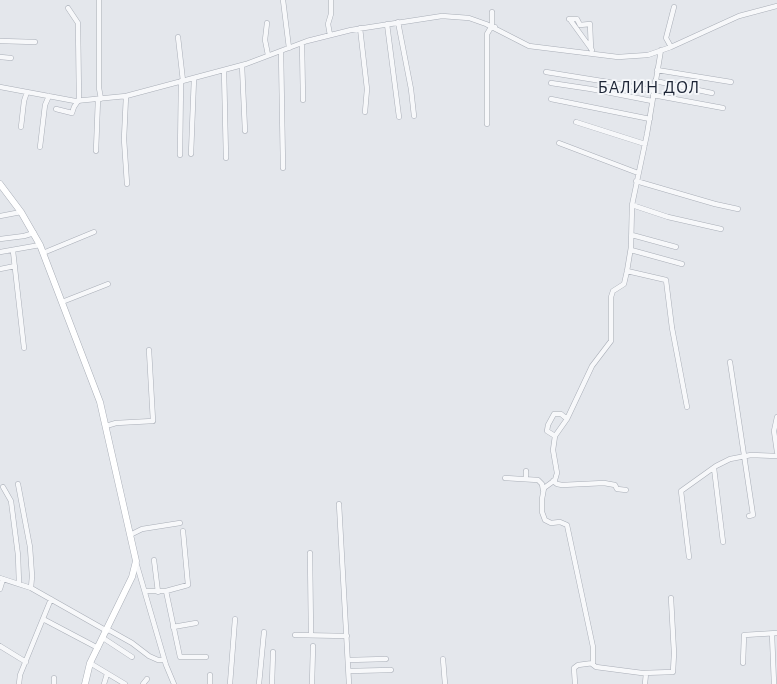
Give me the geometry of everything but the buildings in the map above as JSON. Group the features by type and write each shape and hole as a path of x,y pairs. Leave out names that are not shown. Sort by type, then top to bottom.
{"main road":[{"path":"0,184 34,232 44,253 100,402 136,561 132,577 90,663 85,684"}],"street":[{"path":"96,152 99,99 99,0"},
{"path":"283,0 289,48"},
{"path":"330,35 328,24 331,14 331,0"},
{"path":"0,87 79,101 126,96 242,65 302,43 330,35 360,28 442,16 458,16 493,27 529,46 618,57 648,55 739,16 777,6"},
{"path":"671,46 666,38 674,7"},
{"path":"56,109 72,113 74,107 79,101 78,23 68,8"},
{"path":"492,12 493,27"},
{"path":"591,49 590,24 580,25 577,19 570,20 591,49 599,55"},
{"path":"398,22 414,116"},
{"path":"266,23 265,40 268,55"},
{"path":"387,24 399,117"},
{"path":"487,124 487,34 493,27"},
{"path":"360,28 367,89 366,112"},
{"path":"178,37 182,81 180,155"},
{"path":"0,41 35,42"},
{"path":"302,43 303,100"},
{"path":"543,490 556,477 557,471 553,450 555,436 567,419 592,366 610,344 612,332 611,297 613,291 624,284 627,271 631,250 632,205 650,119 661,50"},
{"path":"281,51 283,168"},
{"path":"0,57 11,58"},
{"path":"242,65 245,131"},
{"path":"224,70 226,158"},
{"path":"657,70 731,82"},
{"path":"546,72 608,82 723,108"},
{"path":"191,154 194,78"},
{"path":"655,81 712,93"},
{"path":"551,83 652,101"},
{"path":"21,127 24,101 27,92"},
{"path":"40,147 45,105 49,96"},
{"path":"126,96 124,139 127,184"},
{"path":"551,99 650,119"},
{"path":"576,122 645,144"},
{"path":"559,143 638,173"},
{"path":"636,181 715,204 738,209"},
{"path":"632,205 668,217 721,229"},
{"path":"0,216 21,212"},
{"path":"0,239 13,238 34,232"},
{"path":"44,253 94,232"},
{"path":"632,235 676,247"},
{"path":"0,252 13,251 40,245"},
{"path":"631,250 682,264"},
{"path":"13,251 24,348"},
{"path":"0,273 15,266"},
{"path":"0,269 7,269"},
{"path":"627,271 666,280 672,328 687,407"},
{"path":"62,302 108,284"},
{"path":"106,426 116,423 153,421 149,350"},
{"path":"730,362 753,515 749,516"},
{"path":"555,436 547,430 554,414 562,414 567,419"},
{"path":"777,417 774,431 777,452"},
{"path":"689,557 681,491 714,468 730,459 751,455 777,456"},
{"path":"714,468 723,542"},
{"path":"526,471 526,479"},
{"path":"504,478 538,480 542,484 543,490 541,506 543,518 551,523 565,523 568,527 593,647 594,660 592,664"},
{"path":"553,481 557,484 570,485 604,483 615,485 617,489 626,490"},
{"path":"18,484 30,548 32,576 31,588"},
{"path":"4,487 11,501 18,555 19,584"},
{"path":"339,504 349,684"},
{"path":"130,535 142,529 180,523"},
{"path":"145,591 158,592 187,587 189,583 183,531"},
{"path":"310,553 311,635"},
{"path":"154,560 158,592"},
{"path":"136,561 164,660 174,684"},
{"path":"0,589 2,579 31,588 132,643 149,656 158,660 164,660"},
{"path":"166,591 180,657 206,657"},
{"path":"575,684 574,668 578,665 592,664 596,667 646,673 673,672 674,653 671,598"},
{"path":"19,684 20,676 51,599"},
{"path":"43,619 98,648"},
{"path":"230,684 235,619"},
{"path":"173,626 196,623"},
{"path":"259,684 264,632"},
{"path":"743,663 744,635 775,634 774,684"},
{"path":"295,635 347,636"},
{"path":"103,638 132,657"},
{"path":"0,646 26,662"},
{"path":"312,684 313,646"},
{"path":"272,684 274,652"},
{"path":"348,660 386,659"},
{"path":"442,659 445,684"},
{"path":"90,663 125,684"},
{"path":"349,671 391,670"},
{"path":"645,684 646,673"},
{"path":"104,684 107,674"},
{"path":"210,675 210,684"},
{"path":"54,678 54,684"},
{"path":"144,684 147,679"}],"district":[{"name":"БАЛИН ДОЛ","path":"649,88"}]}
